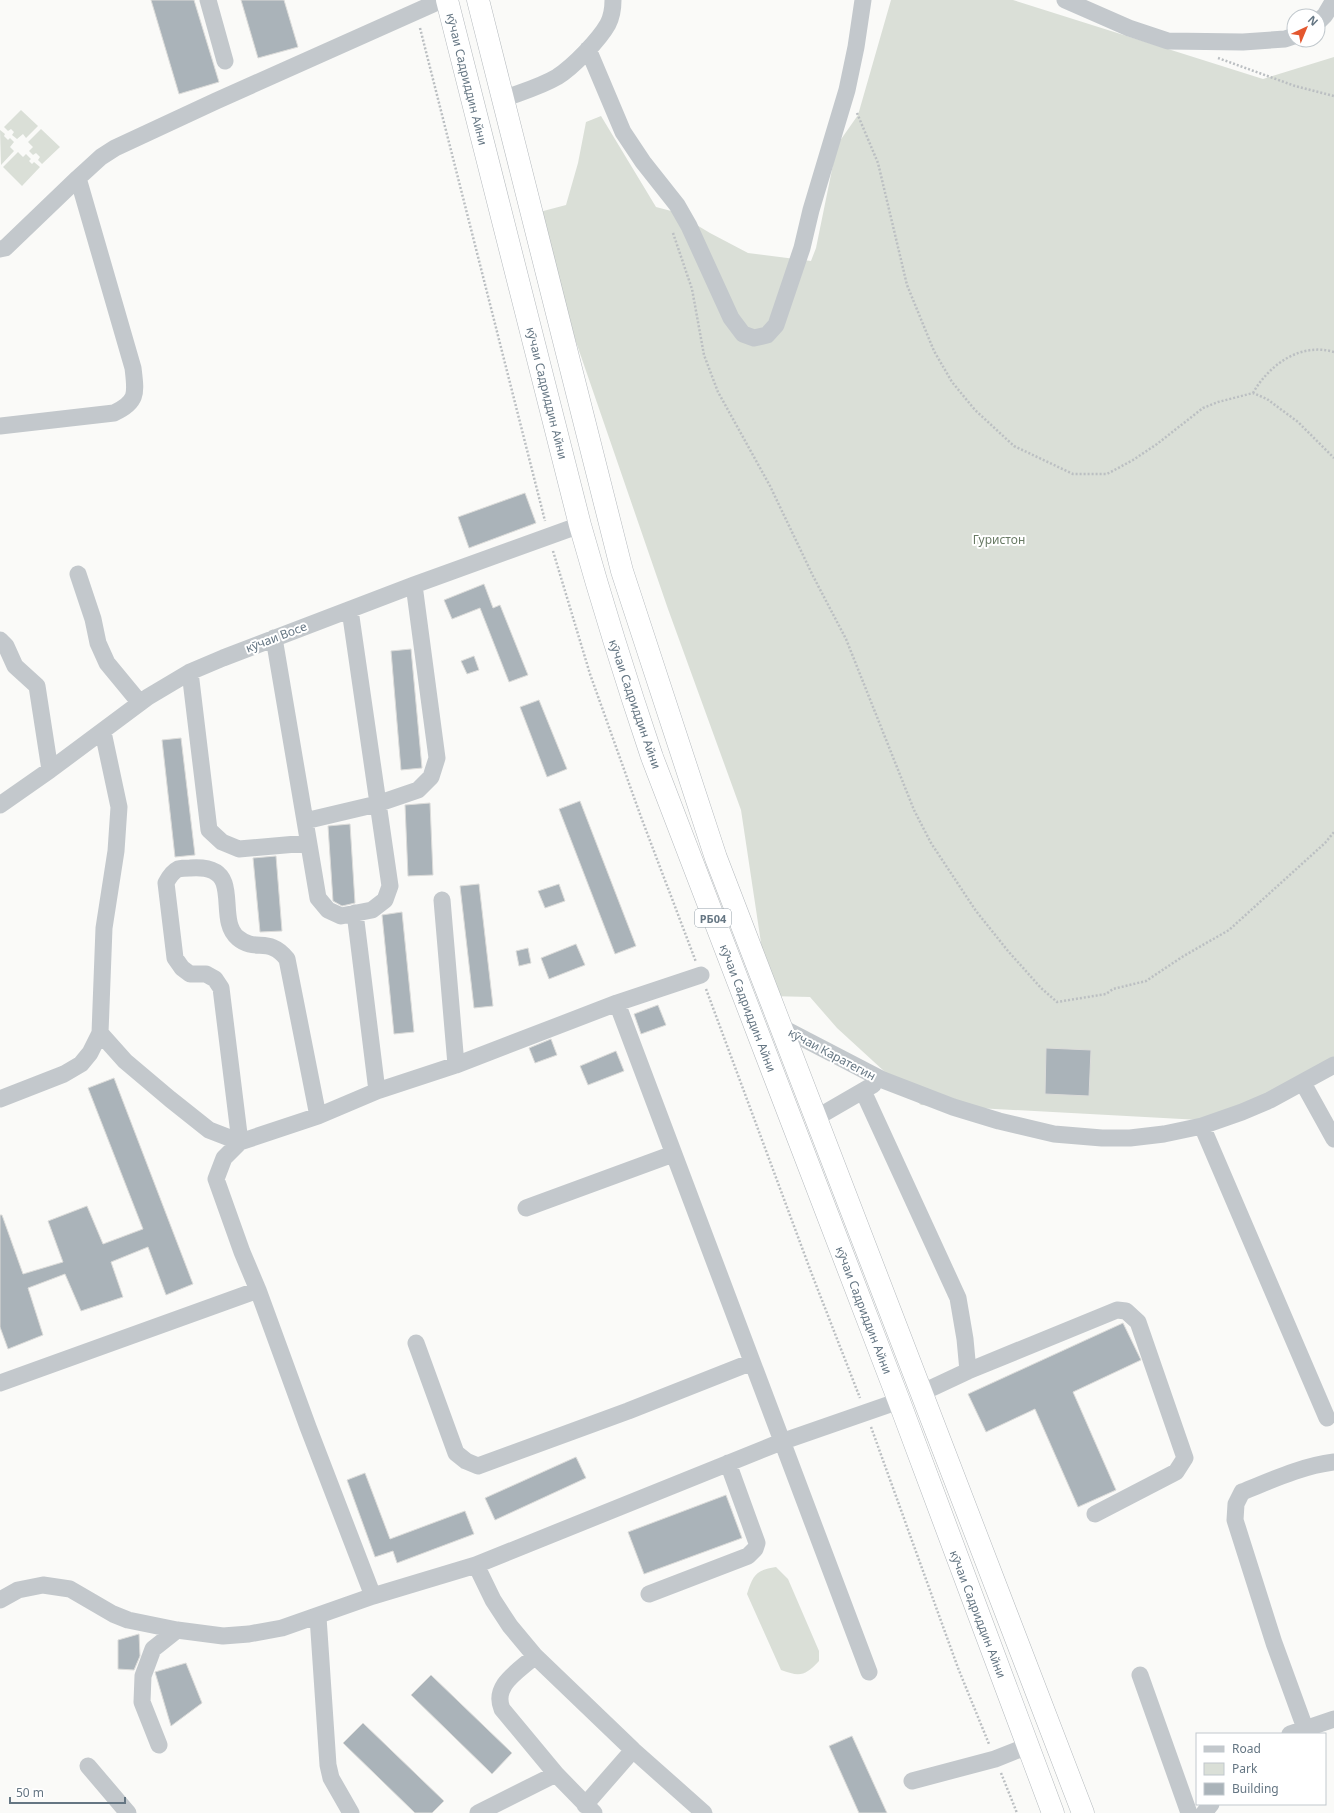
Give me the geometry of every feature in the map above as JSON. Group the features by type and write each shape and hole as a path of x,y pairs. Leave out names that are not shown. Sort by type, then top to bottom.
{"highway":[{"name":"кӯчаи Садриддин Айни","path":"447,0 580,525 602,604 652,757 898,1401 1053,1813"},
{"name":"кӯчаи Садриддин Айни","path":"478,0 622,571 716,858 1083,1813"}],"street":[{"path":"208,0 225,61"},
{"path":"0,249 5,248 78,178 115,148 442,0"},
{"path":"503,99 558,76 571,67 588,49 607,24 613,10 613,0"},
{"path":"588,49 623,132 643,162 677,205 689,226 731,318 743,334 754,338 767,335 776,325 802,248 811,210 847,90 863,0"},
{"path":"1065,0 1129,28 1168,41 1243,42 1286,39"},
{"path":"1326,13 1334,0"},
{"path":"0,426 114,413 126,408 133,400 136,389 133,368 78,178"},
{"name":"кӯчаи Восе","path":"0,805 103,732 140,703 190,672 274,638 414,585 580,525"},
{"path":"78,574 93,619 98,643 107,663 140,703"},
{"path":"305,821 377,804 418,790 431,777 437,758 414,585"},
{"path":"274,638 318,898 328,910 341,916 372,910 385,900 390,886 350,610"},
{"path":"0,640 6,646 15,666 37,686 50,770"},
{"path":"190,672 209,830 222,842 239,849 308,843"},
{"path":"0,1099 64,1074 81,1064 90,1053 100,1033 104,928 116,851 119,807 103,732"},
{"path":"240,1142 221,988 215,979 206,974 190,974 182,968 175,958 166,883 171,874 179,869 206,867 216,873 224,882 230,927 238,938 250,945 270,946 280,950 287,959 318,1116"},
{"path":"442,900 456,1064"},
{"path":"355,914 377,1092"},
{"path":"373,1596 308,1427 258,1290 242,1252 216,1179 224,1158 240,1142 318,1116 377,1092 456,1064 617,1003 701,975"},
{"path":"617,1003 672,1154 869,1672"},
{"name":"кӯчаи Каратегин","path":"781,1027 882,1080 953,1107 998,1121 1054,1134 1130,1138 1164,1134 1202,1126 1242,1112 1303,1083 1334,1065"},
{"path":"100,1033 125,1061 175,1104 209,1130 240,1142"},
{"path":"816,1118 882,1080"},
{"path":"1303,1083 1334,1139"},
{"path":"863,1091 958,1298 965,1339 968,1371"},
{"path":"1202,1126 1327,1418"},
{"path":"526,1208 672,1154"},
{"path":"0,1383 258,1290"},
{"path":"921,1393 968,1371 1117,1310 1126,1311 1138,1322 1185,1458 1176,1472 1095,1514"},
{"path":"416,1343 456,1453 466,1461 478,1466 628,1411 752,1362"},
{"path":"0,1600 18,1590 43,1585 70,1590 113,1614 128,1620 177,1630 223,1636 249,1634 282,1628 318,1617 373,1596 476,1565 781,1442 898,1401"},
{"path":"1334,1462 1322,1463 1292,1472 1242,1492 1234,1520 1297,1731 1334,1719"},
{"path":"649,1594 748,1556 755,1549 757,1543 728,1463"},
{"path":"476,1565 493,1600 510,1626 535,1656 632,1750 704,1813"},
{"path":"318,1617 328,1765 331,1778 351,1813"},
{"path":"159,1745 142,1702 143,1676 153,1649 177,1630"},
{"path":"535,1656 502,1687 499,1694 499,1702 502,1709 556,1774 589,1809 632,1750"},
{"path":"1140,1676 1189,1813"},
{"path":"912,1781 995,1759 1028,1746"},
{"path":"88,1766 128,1813"},
{"path":"478,1813 556,1774"},
{"path":"1204,1813 1210,1805"}],"path":[{"path":"1212,56 1295,86 1334,96"},
{"path":"847,90 862,122 878,164 907,285 934,351 952,382 971,404 1014,446 1073,474 1107,474 1133,460 1157,444 1203,408 1218,402 1253,393 1268,399 1298,422 1334,458"},
{"path":"672,229 692,289 704,355 718,392 770,486 813,576 846,639 914,810 931,843 976,911 1008,952 1041,988 1057,1002 1106,994 1113,989 1146,981 1182,957 1229,930 1325,843 1334,832"},
{"path":"1253,393 1267,372 1288,357 1306,351 1325,350 1334,352"}],"green space":[{"name":"Гуристон","path":"891,0 1013,0 1263,79 1334,57 1334,1063 1237,1122 921,1105 837,1028 810,997 769,996 741,810 668,609 532,214 566,205 578,163 586,122 601,116 656,207 675,212 748,253 811,261 816,248 837,145 858,115"},
{"path":"21,110 38,126 26,138 23,134 17,139 12,135 14,132 11,129 8,131 4,127"},
{"path":"41,129 60,147 42,164 38,160 40,157 36,153 33,155 29,151 33,147 28,142"},
{"path":"0,130 5,134 4,136 8,140 10,138 14,142 10,147 14,151 1,165"},
{"path":"18,152 23,157 26,154 31,159 29,161 32,164 34,162 40,167 22,186 3,167"},
{"path":"776,1567 788,1579 819,1651 819,1661 810,1670 802,1674 793,1674 781,1670 747,1594 751,1582 756,1574 769,1568"}],"building":[{"path":"151,0 194,0 219,82 179,94"},
{"path":"241,0 284,0 298,47 258,58"},
{"path":"525,493 536,523 469,548 458,517"},
{"path":"484,584 493,608 500,605 528,675 509,682 480,608 452,619 444,600"},
{"path":"411,649 422,768 401,770 391,651"},
{"path":"474,656 479,670 467,674 461,661"},
{"path":"539,700 567,769 547,777 520,707"},
{"path":"181,738 195,855 175,857 162,740"},
{"path":"580,801 636,946 615,954 559,809"},
{"path":"430,803 433,875 408,876 405,805"},
{"path":"350,824 355,903 342,906 333,901 328,826"},
{"path":"276,856 282,931 260,932 253,858"},
{"path":"479,884 493,1006 474,1008 460,886"},
{"path":"559,884 565,901 545,908 538,891"},
{"path":"402,912 414,1032 394,1034 382,915"},
{"path":"576,944 585,965 549,979 541,958"},
{"path":"528,948 531,963 519,966 516,951"},
{"path":"658,1005 666,1025 641,1034 634,1014"},
{"path":"551,1039 557,1055 535,1063 529,1048"},
{"path":"1046,1048 1091,1050 1089,1096 1045,1094"},
{"path":"616,1051 624,1071 588,1085 580,1066"},
{"path":"114,1078 193,1284 166,1295 148,1247 111,1262 123,1297 81,1311 65,1274 28,1288 43,1335 8,1349 0,1327 0,1215 2,1215 23,1274 63,1262 48,1221 87,1206 103,1244 143,1229 88,1088"},
{"path":"1123,1323 1141,1360 1073,1392 1116,1490 1078,1507 1035,1409 986,1432 968,1394"},
{"path":"576,1457 586,1478 495,1520 485,1498"},
{"path":"365,1473 390,1539 465,1511 474,1534 397,1563 393,1551 375,1557 347,1480"},
{"path":"726,1495 742,1538 644,1574 628,1532"},
{"path":"139,1634 140,1656 134,1670 118,1669 118,1640"},
{"path":"186,1663 202,1703 171,1726 155,1672"},
{"path":"431,1675 512,1753 492,1774 411,1695"},
{"path":"363,1723 444,1801 432,1813 415,1813 343,1743"},
{"path":"852,1736 887,1813 859,1813 829,1746"}]}
